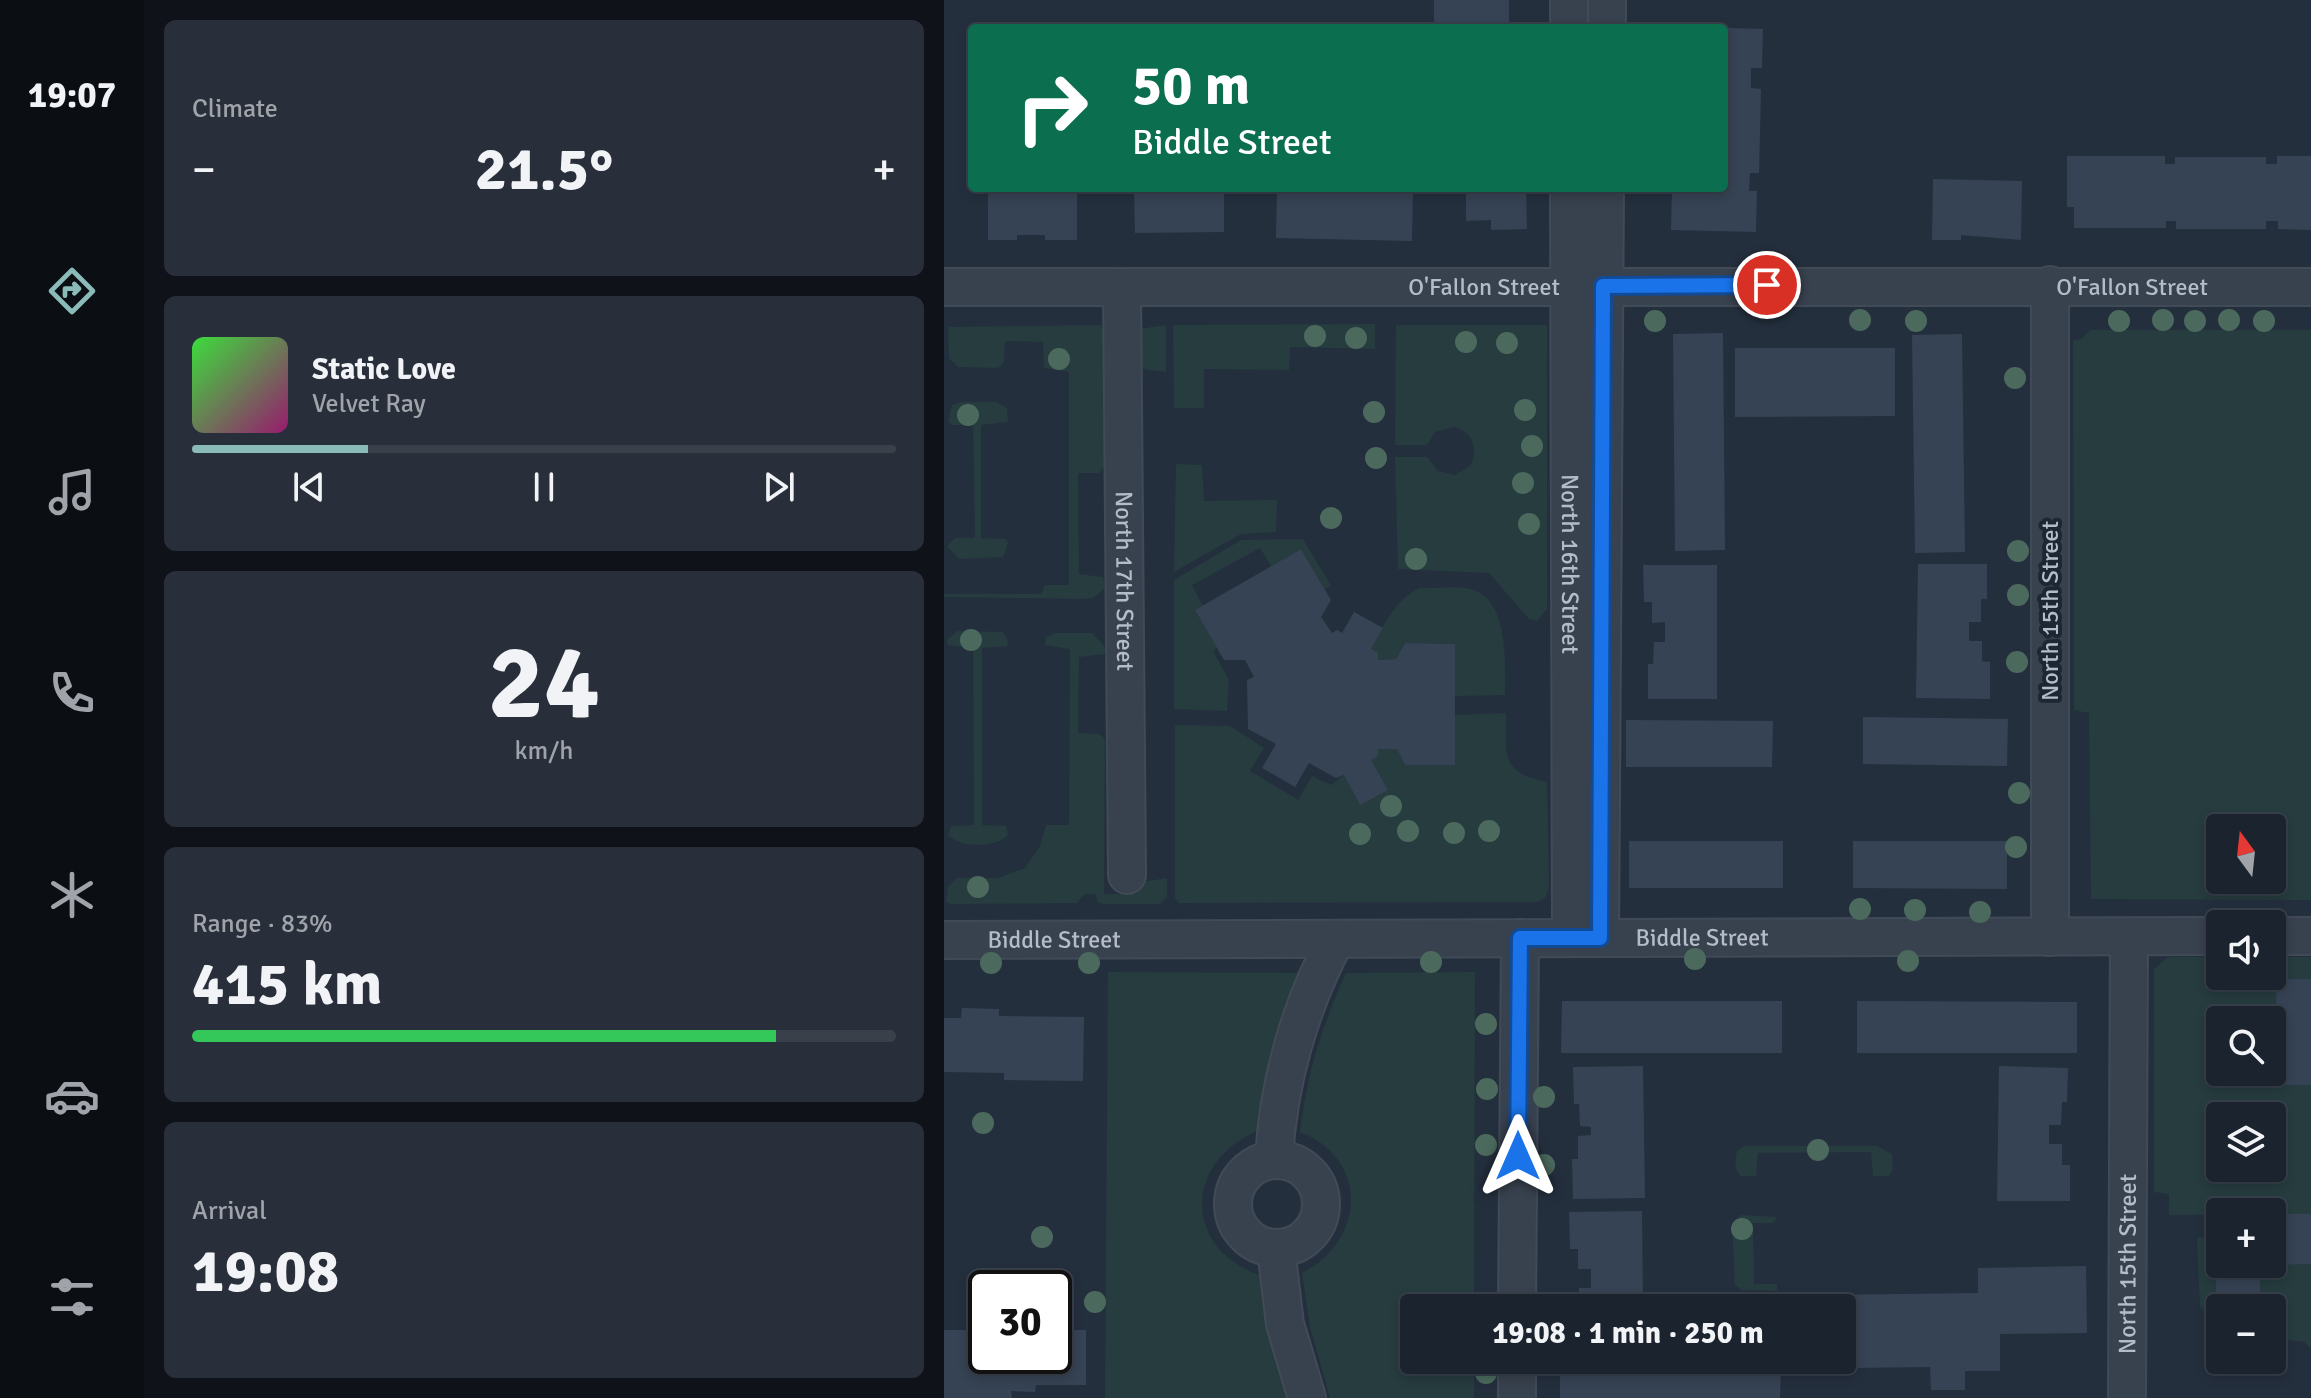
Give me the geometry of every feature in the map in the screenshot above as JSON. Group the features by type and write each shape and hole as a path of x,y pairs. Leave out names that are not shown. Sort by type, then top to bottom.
{"street":[{"path":"1569,0 1569,24"},
{"path":"1607,0 1607,24"},
{"name":"North 16th Street","path":"1570,192 1587,286"},
{"name":"North 16th Street","path":"1585,938 1587,286 1604,192"},
{"name":"North 15th Street","path":"2050,285 2050,937"},
{"name":"O'Fallon Street","path":"944,287 2311,287"},
{"name":"North 17th Street","path":"1122,287 1127,875"},
{"name":"Biddle Street","path":"944,940 2206,936"},
{"path":"2286,936 2311,936"},
{"name":"North 15th Street","path":"2127,1398 2129,937"},
{"path":"1517,1294 1520,938"},
{"path":"1274,1159 1281,1094 1292,1054 1315,981 1336,939"},
{"path":"1274,1159 1301,1166 1312,1176 1321,1204 1312,1231 1301,1241 1276,1249 1246,1237 1232,1212 1232,1197 1246,1171 1274,1159"},
{"path":"1276,1249 1285,1324 1307,1398"},
{"path":"1517,1374 1517,1398"}],"green space":[{"path":"1375,324 1375,349 1290,347 1289,370 1204,369 1204,408 1174,408 1173,325"},
{"path":"1101,325 1104,330 1105,465 1099,473 1078,473 1079,574 1103,577 1105,588 1093,598 1082,599 944,597 944,594 1041,594 1045,585 1069,585 1069,372 1044,368 1043,342 1005,341 1004,362 998,368 958,367 949,358 948,327"},
{"path":"1166,325 1166,372 1143,369 1138,362 1139,329"},
{"path":"1396,325 1547,325 1547,609 1537,621 1529,619 1489,573 1398,569 1395,457 1427,457 1438,471 1455,475 1470,466 1474,448 1470,437 1454,427 1435,432 1427,445 1395,445"},
{"path":"2090,330 2311,330 2311,900 2091,899 2089,713 2074,710 2073,340 2082,339"},
{"path":"960,402 996,402 1007,408 1008,422 981,425 981,538 1005,539 1008,543 1003,557 959,559 947,546 955,538 975,538 973,425 952,425 948,421 952,405"},
{"path":"1176,464 1202,465 1204,501 1277,500 1276,532 1241,534 1174,572"},
{"path":"1303,539 1331,586 1325,589 1301,549 1271,566 1260,548 1192,585 1203,606 1195,610 1217,648 1213,651 1229,680 1227,711 1174,709 1174,580 1241,540"},
{"path":"1419,588 1463,588 1487,598 1500,622 1503,637 1505,695 1455,696 1455,644 1405,643 1396,659 1378,660 1371,649 1385,623 1396,607"},
{"path":"957,631 1003,632 1008,641 1007,646 982,648 982,825 1006,826 1008,835 987,844 969,844 948,835 951,826 974,825 973,648 948,645 947,640"},
{"path":"1056,633 1092,633 1105,647 1105,654 1079,657 1078,733 1100,734 1105,739 1104,894 1136,894 1141,882 1167,878 1167,897 1160,904 1103,904 1098,903 1095,894 1084,894 1077,903 950,904 946,902 948,887 957,878 998,878 1025,868 1040,846 1046,825 1069,825 1070,649 1045,645 1046,637"},
{"path":"1506,713 1508,759 1520,773 1547,782 1549,888 1545,898 1537,902 1179,903 1175,898 1175,725 1230,726 1264,748 1250,771 1298,800 1312,776 1331,785 1344,775 1360,805 1371,760 1378,756 1378,749 1397,749 1405,765 1455,715"},
{"path":"2168,957 2206,957 2206,990 2286,990 2286,957 2311,957 2311,1214 2286,1214 2286,1198 2206,1198 2206,1215 2169,1215 2169,1194 2154,1192 2154,969"},
{"path":"1108,972 1300,973 1260,1130 1235,1143 1217,1161 1206,1181 1202,1203 1205,1224 1216,1245 1234,1262 1259,1275 1272,1347 1288,1398 1105,1398"},
{"path":"1475,972 1474,1294 1400,1294 1400,1374 1474,1374 1474,1398 1330,1398 1310,1327 1302,1273 1323,1259 1338,1241 1348,1221 1351,1201 1348,1180 1339,1161 1323,1144 1300,1132 1311,1070 1346,973"},
{"path":"1744,1146 1877,1146 1892,1154 1893,1169 1889,1176 1873,1176 1871,1152 1758,1153 1756,1176 1740,1176 1736,1158 1737,1151"},
{"path":"1741,1215 1777,1217 1773,1223 1753,1223 1754,1284 1777,1284 1777,1291 1741,1290 1735,1285 1732,1223"},
{"path":"2197,1238 2206,1238 2206,1278 2216,1278 2216,1292 2259,1292 2260,1278 2286,1278 2286,1264 2311,1264 2311,1348 2304,1342 2286,1340 2286,1294 2206,1294 2206,1312 2200,1307"}],"building":[{"path":"1434,0 1509,0 1509,24 1434,24"},
{"path":"1728,28 1763,29 1762,68 1751,68 1751,88 1761,89 1759,173 1750,173 1749,191 1757,191 1756,232 1671,230 1672,192 1728,192"},
{"path":"2067,156 2165,156 2165,164 2175,164 2175,157 2266,157 2266,164 2277,164 2277,156 2311,156 2311,230 2278,229 2278,221 2266,221 2266,229 2176,229 2176,221 2166,221 2166,228 2074,228 2074,207 2067,207"},
{"path":"1933,179 2022,181 2021,240 1961,235 1961,240 1932,240"},
{"path":"988,192 1077,192 1077,240 1045,240 1045,235 1017,235 1017,240 988,240"},
{"path":"1134,192 1224,192 1224,232 1135,233"},
{"path":"1277,192 1413,192 1412,241 1276,238"},
{"path":"1466,192 1526,192 1527,229 1491,230 1491,220 1466,221"},
{"path":"1723,333 1725,550 1675,551 1673,334"},
{"path":"1962,334 1965,552 1915,553 1912,335"},
{"path":"1735,348 1895,348 1895,416 1735,417"},
{"path":"1301,549 1331,600 1321,617 1332,633 1337,630 1342,633 1354,612 1383,628 1371,649 1378,653 1378,660 1396,659 1405,643 1455,644 1455,765 1405,765 1397,749 1378,749 1378,756 1371,760 1388,790 1360,805 1344,775 1336,778 1309,763 1295,787 1262,768 1276,744 1248,729 1247,680 1254,677 1245,660 1224,660 1195,610"},
{"path":"1918,564 1987,564 1987,599 1981,599 1981,622 1969,622 1969,641 1982,641 1982,661 1990,662 1990,699 1916,698"},
{"path":"1643,565 1717,565 1717,699 1648,699 1648,664 1653,664 1654,642 1665,642 1665,622 1652,623 1652,602 1644,602"},
{"path":"1863,717 2008,719 2007,766 1863,764"},
{"path":"1626,720 1773,721 1772,767 1626,767"},
{"path":"1629,841 1783,841 1783,888 1629,888"},
{"path":"1853,841 2007,841 2007,889 1853,888"},
{"path":"2286,979 2311,979 2311,1085 2286,1085 2286,1006 2276,1006 2276,990 2286,990"},
{"path":"1562,1001 1782,1001 1782,1053 1561,1053"},
{"path":"1857,1001 2077,1002 2077,1053 1857,1053"},
{"path":"962,1008 999,1009 999,1016 1084,1017 1083,1081 1004,1080 1004,1073 944,1072 944,1018 961,1018"},
{"path":"1643,1066 1645,1198 1573,1199 1572,1159 1578,1159 1578,1136 1591,1135 1591,1127 1580,1126 1579,1104 1574,1104 1573,1067"},
{"path":"1999,1066 2068,1068 2067,1102 2062,1102 2061,1125 2049,1125 2049,1144 2062,1144 2062,1165 2070,1165 2070,1201 1997,1201"},
{"path":"1642,1211 1643,1294 1579,1294 1579,1288 1591,1288 1591,1269 1578,1269 1578,1249 1570,1249 1569,1212"},
{"path":"2286,1214 2311,1214 2311,1264 2286,1265"},
{"path":"2086,1266 2087,1333 2000,1334 2000,1371 1965,1371 1965,1390 1931,1390 1930,1367 1856,1368 1856,1295 1978,1293 1978,1268"},
{"path":"2216,1278 2260,1278 2260,1292 2216,1293"},
{"path":"944,1330 968,1330 968,1374 1072,1374 1072,1330 1086,1330 1086,1385 1036,1385 1035,1392 1011,1391 1012,1398 944,1398"},
{"path":"1560,1374 1781,1374 1780,1398 1560,1398"}],"route":[{"path":"1518,1156 1520,938 1600,938 1603,286 1767,285"}]}
